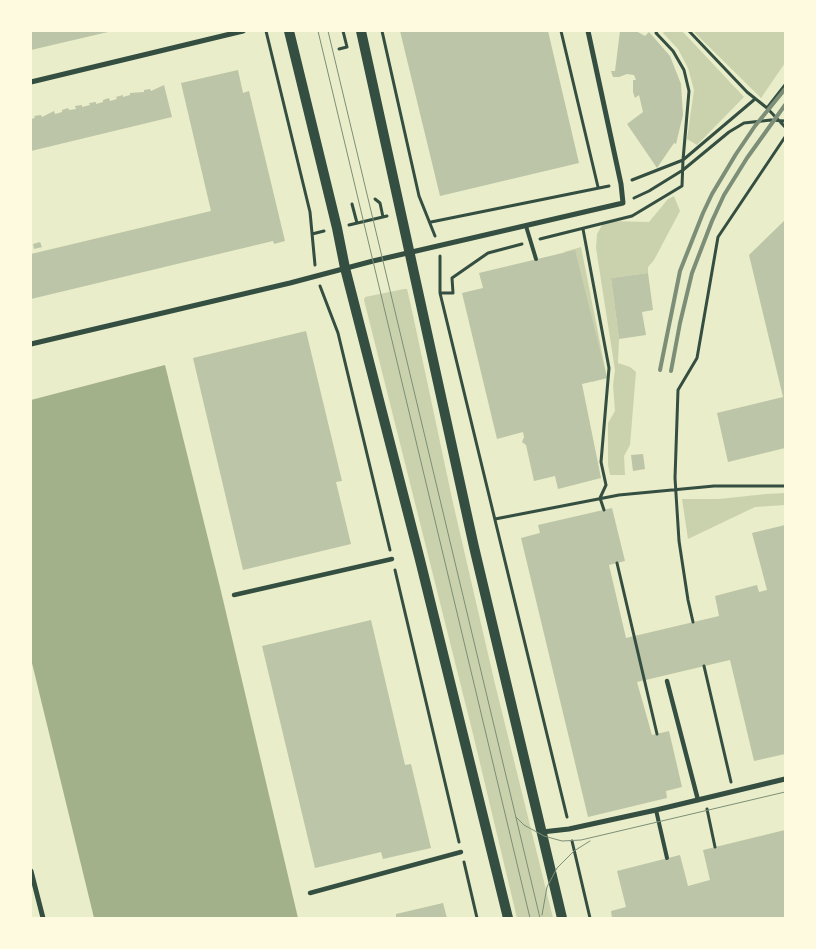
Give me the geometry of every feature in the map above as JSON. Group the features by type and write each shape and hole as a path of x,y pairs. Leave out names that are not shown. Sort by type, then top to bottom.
{"main road":[{"path":"289,31 345,268 420,560 508,918"},
{"path":"361,31 474,547 562,918"}],"street":[{"path":"31,82 243,31"},
{"path":"31,344 290,283 317,274 409,252 623,203 621,184 588,31"},
{"path":"234,595 392,559"},
{"path":"667,681 698,800"},
{"path":"542,832 569,829 785,779"},
{"path":"310,893 462,852"},
{"path":"31,872 43,918"}],"lane":[{"path":"526,226 536,259"},
{"path":"656,810 667,858"}],"path":[{"path":"266,31 310,212 317,274 338,333 477,918"},
{"path":"339,48 347,46 344,31"},
{"path":"382,31 419,196 438,246 441,262 440,293 590,918"},
{"path":"560,31 598,188"},
{"path":"657,31 656,33 673,51 684,70 689,90 683,160 755,99"},
{"path":"689,31 747,92 767,108 785,127"},
{"path":"767,108 785,85"},
{"path":"623,203 650,190 683,170 729,132 744,123 771,120 785,122"},
{"path":"693,622 678,541 675,490 678,390 696,358 718,237 785,137"},
{"path":"374,199 380,203 383,217"},
{"path":"352,204 357,223"},
{"path":"312,234 424,207"},
{"path":"440,293 453,294 452,278 488,253 582,229 609,368 601,462 606,485 600,498 604,510"},
{"path":"495,519 600,498 714,486 785,486"},
{"path":"617,563 657,734"},
{"path":"704,666 733,792"},
{"path":"704,799 715,848"}],"shaded area":[{"path":"665,31 682,31 744,97 697,145 687,139 694,90 688,68 678,49 663,33"},
{"path":"693,31 785,31 785,63 761,98"},
{"path":"674,196 680,211 654,260 648,267 648,273 611,278 619,339 618,363 630,367 636,372 630,445 624,456 625,475 610,475 608,465 608,423 615,411 613,385 615,370 596,248 597,234 602,225 608,221 649,222 668,199"},
{"path":"581,247 607,378 592,382 564,252"},
{"path":"407,289 453,503 495,684 553,918 517,918 473,734 364,300 365,297"},
{"path":"165,365 220,587 298,918 94,918 31,659 31,400"},
{"path":"785,493 785,505 755,507 688,539 682,499 719,499"}],"building":[{"path":"31,31 107,31 108,32 31,50"},
{"path":"400,31 548,31 579,163 440,196"},
{"path":"620,31 636,31 645,36 649,32 670,56 681,84 683,115 676,144 674,143 657,168 627,124 643,112 639,95 635,98 633,92 633,80 636,80 634,75 627,74 613,77 611,71 615,71"},
{"path":"238,70 243,93 249,91 285,241 274,244 273,241 31,299 31,254 211,211 181,83"},
{"path":"164,85 172,117 31,151 31,119 35,118 34,116 41,115 42,117 54,111 55,114 68,108 69,110 76,109 75,106 82,105 82,107 96,102 96,104 109,98 110,101 117,99 116,97 144,92 144,90 150,89 151,91"},
{"path":"785,220 785,448 728,462 717,413 783,397 749,255"},
{"path":"40,242 42,247 34,249 33,244"},
{"path":"575,250 607,378 582,384 601,478 558,489 555,476 534,481 526,445 522,442 523,432 497,439 462,293 483,288 479,273"},
{"path":"648,273 653,310 642,312 646,335 619,339 611,278"},
{"path":"306,331 342,481 336,482 351,544 243,570 193,358"},
{"path":"643,454 645,469 633,471 631,455"},
{"path":"612,508 625,561 609,565 626,638 719,616 715,596 757,585 759,592 767,590 752,533 785,525 785,754 754,761 730,660 637,682 652,735 669,731 682,787 666,791 667,798 588,817 521,538 540,533 538,525"},
{"path":"371,620 405,765 411,764 431,848 383,859 381,852 315,868 262,646"},
{"path":"785,830 785,918 612,918 611,911 626,907 617,871 680,855 688,886 710,880 703,850"},
{"path":"443,903 447,918 396,918 396,914"}],"tram line":[{"path":"318,31 530,918"},
{"path":"328,31 540,918"},
{"path":"516,817 524,825 544,836 562,841 581,840 785,792"},
{"path":"542,915 547,887 557,868 574,851 590,841"}],"railway":[{"path":"660,370 680,271 703,213 736,154 755,126 785,89"},
{"path":"671,371 692,273 712,221 724,195 747,158 785,105"}]}
